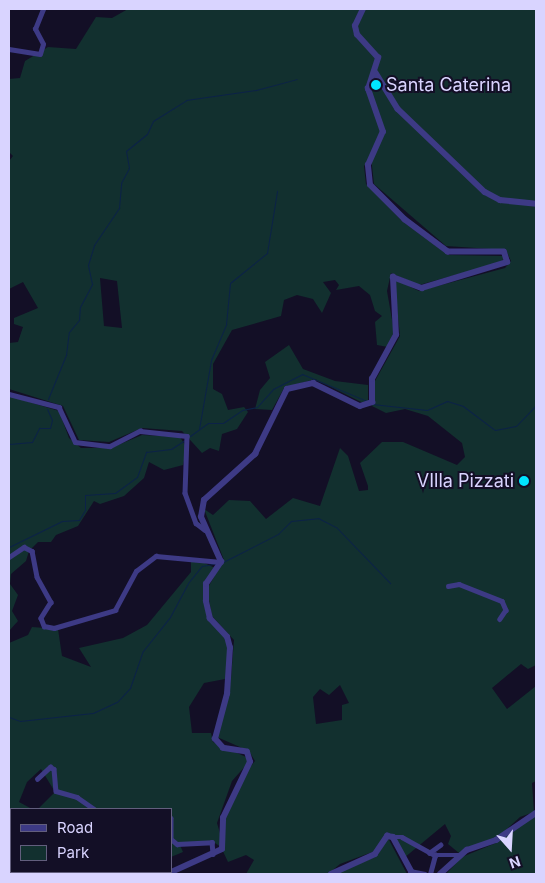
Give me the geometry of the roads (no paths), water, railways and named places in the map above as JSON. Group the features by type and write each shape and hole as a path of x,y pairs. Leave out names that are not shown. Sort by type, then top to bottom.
{"street":[{"path":"9,48 40,54 43,44 35,29 43,9"},
{"path":"220,562 206,530 200,509 204,500 259,448 284,392 313,383 363,406 372,402 372,379 396,335 393,277 422,288 502,266 508,256 448,252 405,220 370,185 368,165 384,132 369,96 376,74 378,58 357,35 355,22 363,9"},
{"path":"376,74 398,109 486,192 500,200 536,204"},
{"path":"9,394 59,408 71,437 88,446 110,446 140,431 187,436 184,485 196,523 206,530"},
{"path":"9,557 24,547 31,549 37,577 51,602 41,618 44,626 54,628 115,610 136,571 156,556 220,562"},
{"path":"172,871 188,861 215,854 222,849 223,818 250,756 239,749 223,748 215,739 227,694 230,648 227,637 210,619 206,601 206,584 220,562"},
{"path":"448,586 459,584 502,601 506,610 500,619"},
{"path":"37,780 50,767 54,770 56,791 77,797 93,808"},
{"path":"440,874 459,855 496,840 536,813"},
{"path":"331,874 346,864 375,854 383,838 393,837 410,840 432,854 459,855"},
{"path":"393,837 411,873 425,874"},
{"path":"172,839 177,844 212,842 215,854"},
{"path":"430,874 432,854 440,845"}],"waterway":[{"path":"48,399 66,355 69,332 79,320 80,307 92,284 88,265 94,245 119,208 121,183 129,168 126,151 147,134 153,121 186,100 256,90 297,79"},
{"path":"199,429 211,360 226,324 230,283 267,253 277,191"},
{"path":"190,436 208,423 223,423 242,410 257,407 273,389 302,374 367,401"},
{"path":"372,404 427,410 447,401 463,406 495,430 516,426 536,405"},
{"path":"9,444 32,442 39,428 50,428 52,420 47,409"},
{"path":"9,547 62,521 79,520 85,510 85,495 115,493 137,477 146,452 171,449 185,440"},
{"path":"223,562 278,534 291,521 318,518 336,527 390,583"},
{"path":"9,717 20,721 93,713 117,702 130,688 143,651 170,617 188,583 202,566 217,563"}],"place":[{"name":"Santa Caterina","path":"376,85"},
{"name":"VIlla Pizzati","path":"524,481"}]}
